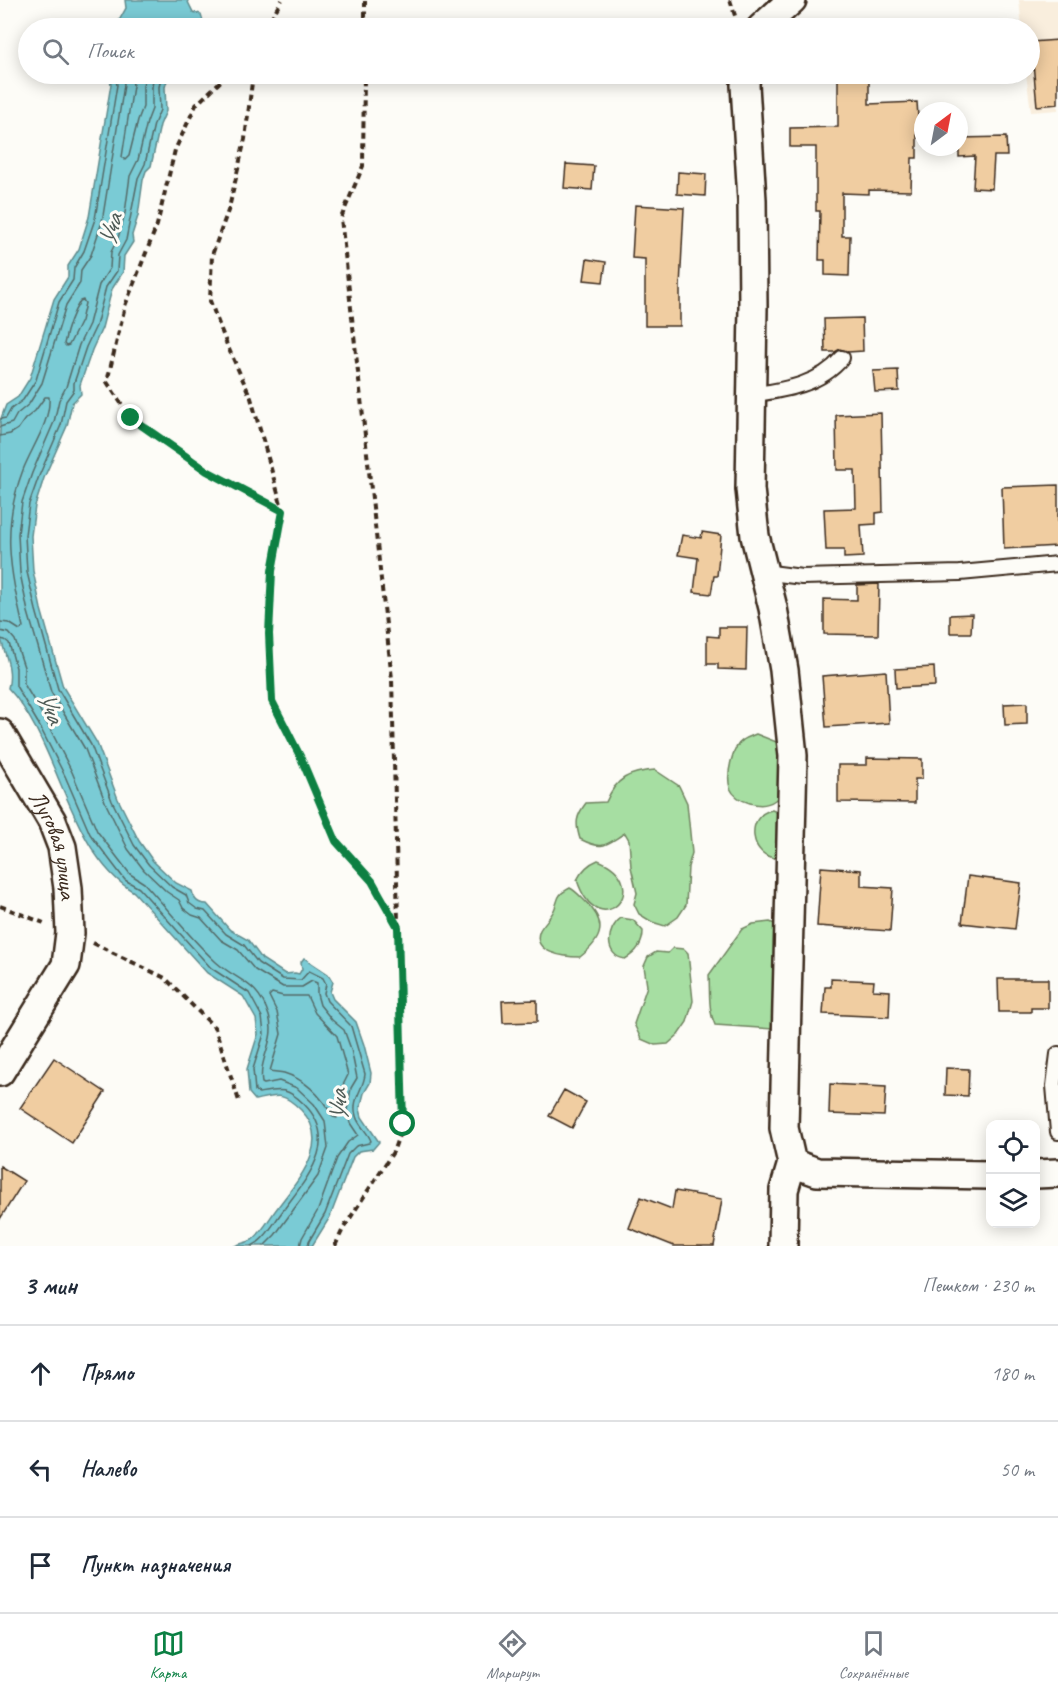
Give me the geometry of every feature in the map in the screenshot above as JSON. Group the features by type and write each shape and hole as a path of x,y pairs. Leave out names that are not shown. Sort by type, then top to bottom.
{"street":[{"path":"772,18 792,0"},
{"path":"745,84 752,200 750,489 754,536 764,572 784,670 793,756 784,1128 792,1164 784,1191 783,1246"},
{"name":"Луговая улица","path":"0,733 52,821 63,847 70,933 66,965 0,1072"},
{"path":"792,1164 817,1172 986,1175"},
{"path":"1040,1174 1058,1173"}],"lane":[{"path":"751,395 783,390 819,377 832,371 842,358"},
{"path":"764,572 802,577 960,573 1058,564"},
{"path":"1058,1054 1053,1086 1058,1132"}],"path":[{"path":"271,18 282,0"},
{"path":"364,18 365,0"},
{"path":"730,0 736,18"},
{"path":"218,84 196,105 175,150 157,225 125,306 108,382 131,418 207,471 283,511"},
{"path":"252,84 242,151 229,208 212,255 210,301 251,398 283,511 271,582 269,634 272,701 301,758 336,841 372,881 398,927"},
{"path":"335,1246 343,1229 393,1152 403,1124 392,679 341,218 363,166 364,84"},
{"path":"0,906 70,933 165,978 215,1028 239,1101"}],"shaded area":[{"path":"1019,0 1058,0 1058,110 1031,112 1027,84 1040,84 1040,18 1021,18"}],"green space":[{"path":"756,734 779,743 783,789 770,803 757,804 743,801 730,788 731,762 736,749 743,740"},
{"path":"655,770 679,786 687,803 692,853 688,867 686,905 678,917 665,926 652,922 639,914 634,904 637,893 631,867 629,840 625,833 600,846 580,839 577,828 578,816 586,803 606,802 614,787 624,778 638,772"},
{"path":"772,810 781,814 779,858 769,857 762,852 754,837 757,820"},
{"path":"598,860 615,870 623,882 623,894 618,904 609,910 598,909 587,900 577,880 591,863"},
{"path":"570,888 592,909 600,924 598,937 594,944 580,957 558,955 544,949 538,938 540,930 553,913 560,895"},
{"path":"621,918 633,920 643,931 638,948 625,959 613,953 610,942 612,929"},
{"path":"770,922 779,926 773,1029 715,1025 710,1007 709,975 742,929 753,924"},
{"path":"673,948 684,949 688,953 693,1001 687,1022 678,1035 668,1044 655,1045 641,1039 634,1024 647,986 644,966 648,957 656,952 668,953"}],"water":[{"path":"125,0 187,0 193,12 201,14 202,18 120,18 126,8"},
{"name":"Уча","path":"111,84 166,84 166,111 160,125 151,166 146,171 143,180 138,216 132,235 133,242 124,256 123,272 112,289 102,328 80,385 81,394 72,403 67,426 44,478 35,506 31,536 33,571 63,687 97,743 118,799 139,841 153,861 176,883 192,891 197,901 207,904 230,930 248,940 262,959 285,974 299,974 304,958 328,974 333,982 330,992 333,999 356,1022 371,1073 370,1083 364,1093 360,1109 362,1117 379,1142 373,1149 359,1151 353,1157 330,1217 312,1246 235,1246 252,1240 260,1233 303,1173 313,1148 314,1135 310,1122 301,1110 285,1098 275,1096 255,1100 249,1093 247,1069 258,1034 256,1019 243,996 207,973 134,892 112,874 94,851 79,825 26,711 8,688 9,668 0,636 0,421 6,405 18,397 30,378 54,299 68,277 68,266 79,249 89,217"}],"building":[{"path":"1058,40 1058,104 1037,106 1035,84 1040,84 1040,41"},
{"path":"838,84 869,84 869,104 914,102 914,156 917,158 912,158 911,191 869,190 869,194 842,193 842,236 850,236 849,276 825,275 825,260 819,260 820,211 816,211 816,147 790,147 790,128 838,127"},
{"path":"1006,137 1007,156 994,156 992,189 973,188 975,156 959,157 968,156 968,138"},
{"path":"566,164 594,166 592,190 564,188"},
{"path":"678,172 706,174 705,196 677,194"},
{"path":"635,205 684,208 680,326 645,326 645,259 632,258"},
{"path":"587,259 606,262 603,282 584,280"},
{"path":"862,318 863,351 848,352 840,349 835,352 825,352 824,319"},
{"path":"898,370 899,391 875,392 873,371"},
{"path":"881,413 883,512 876,513 876,524 861,525 863,557 844,558 844,550 826,550 824,509 856,508 855,470 837,470 836,415"},
{"path":"1058,485 1058,546 1004,549 1002,487"},
{"path":"702,532 721,535 717,576 714,576 711,594 694,592 698,558 678,555 682,535 701,538"},
{"path":"879,584 878,635 824,634 824,599 857,600 857,585"},
{"path":"972,614 971,633 950,633 950,615"},
{"path":"719,627 747,627 746,670 718,669 718,664 707,664 707,636 719,637"},
{"path":"934,667 935,686 896,688 895,669"},
{"path":"886,671 889,723 826,727 822,676"},
{"path":"1027,703 1027,724 1005,725 1004,704"},
{"path":"867,758 922,759 922,779 915,779 915,803 838,802 838,765 867,765"},
{"path":"821,867 861,870 861,886 893,888 890,931 817,926"},
{"path":"968,876 1021,883 1015,929 962,923"},
{"path":"831,979 874,981 873,990 890,991 889,1017 823,1014 825,987 831,987"},
{"path":"998,979 1048,979 1048,1008 1031,1008 1031,1012 999,1012"},
{"path":"537,1000 537,1022 503,1023 502,1001"},
{"path":"54,1058 105,1092 72,1143 20,1108"},
{"path":"946,1068 969,1069 968,1096 945,1095"},
{"path":"830,1084 886,1087 884,1116 829,1114"},
{"path":"564,1090 586,1102 572,1128 549,1116"},
{"path":"0,1166 24,1181 0,1219"},
{"path":"675,1191 722,1199 714,1246 674,1246 629,1228 641,1197 672,1209"}],"route":[{"path":"131,418 207,471 283,511 272,571 269,634 272,701 301,758 336,841 372,881 398,927 403,1124"}]}
